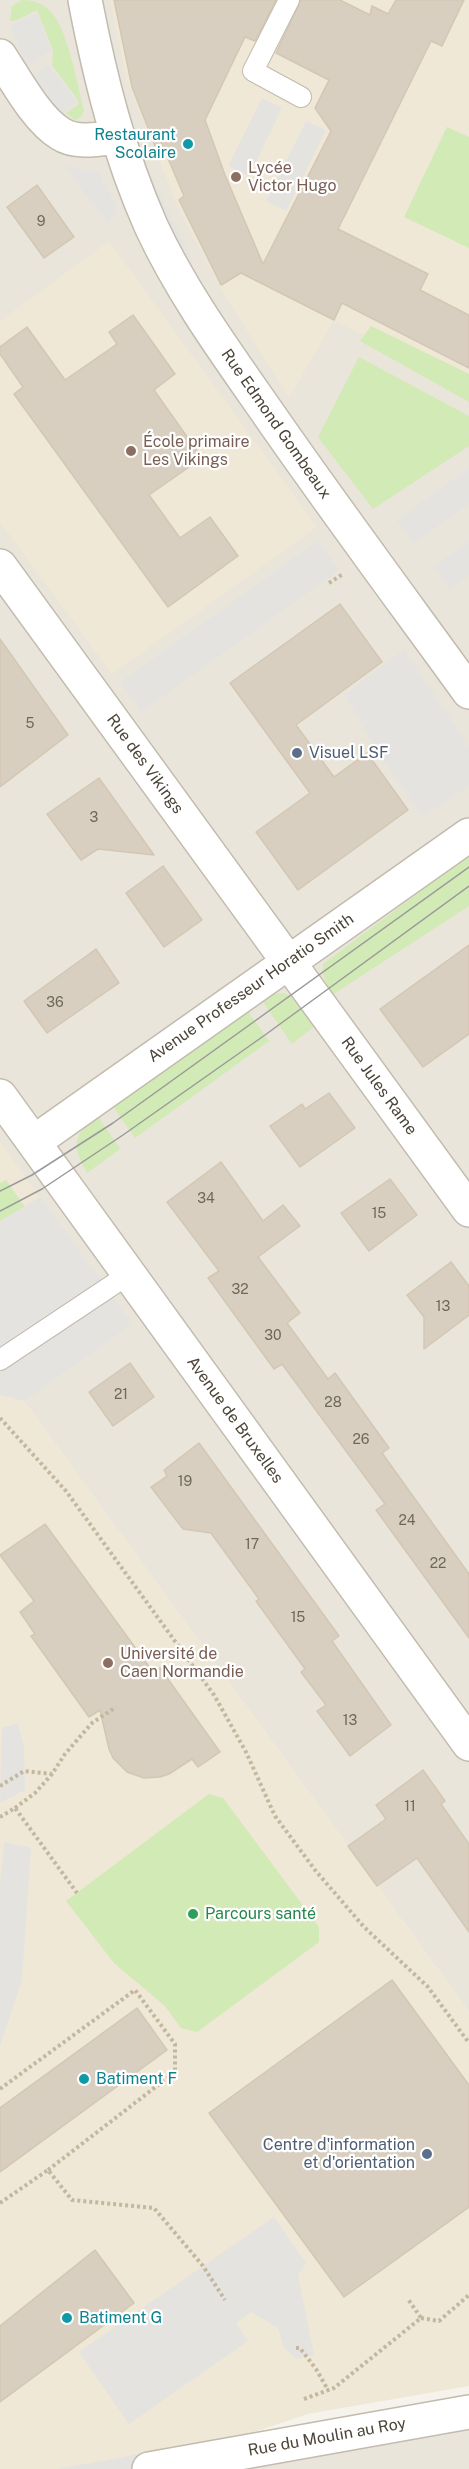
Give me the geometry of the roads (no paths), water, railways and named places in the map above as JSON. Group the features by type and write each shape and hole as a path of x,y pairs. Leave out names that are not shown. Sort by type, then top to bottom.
{"street":[{"name":"Rue Edmond Gombeaux","path":"85,0 98,64 117,137 152,227 189,295 233,364 469,692"},
{"path":"0,56 33,104 61,135 75,139 117,137"},
{"name":"Rue des Vikings","path":"0,566 289,962"},
{"name":"Avenue Professeur Horatio Smith","path":"34,1142 469,835"},
{"name":"Rue Jules Rame","path":"289,962 469,1210"},
{"name":"Avenue de Bruxelles","path":"0,1096 469,1744"},
{"name":"Rue du Moulin au Roy","path":"149,2469 469,2412"}],"lane":[{"path":"290,0 253,71 301,97"},
{"path":"0,1360 129,1274"}],"tram line":[{"path":"0,1191 32,1175 113,1123 469,867"},
{"path":"0,1211 42,1189 123,1135 469,886"}],"place":[{"name":"Restaurant Scolaire","path":"188,144"},
{"name":"Lycée Victor Hugo","path":"236,177"},
{"name":"École primaire Les Vikings","path":"131,451"},
{"name":"Visuel LSF","path":"297,753"},
{"name":"Université de Caen Normandie","path":"108,1663"},
{"name":"Parcours santé","path":"193,1914"},
{"name":"Batiment F","path":"84,2079"},
{"name":"Centre d'information et d'orientation","path":"427,2154"},
{"name":"Batiment G","path":"67,2318"}]}
